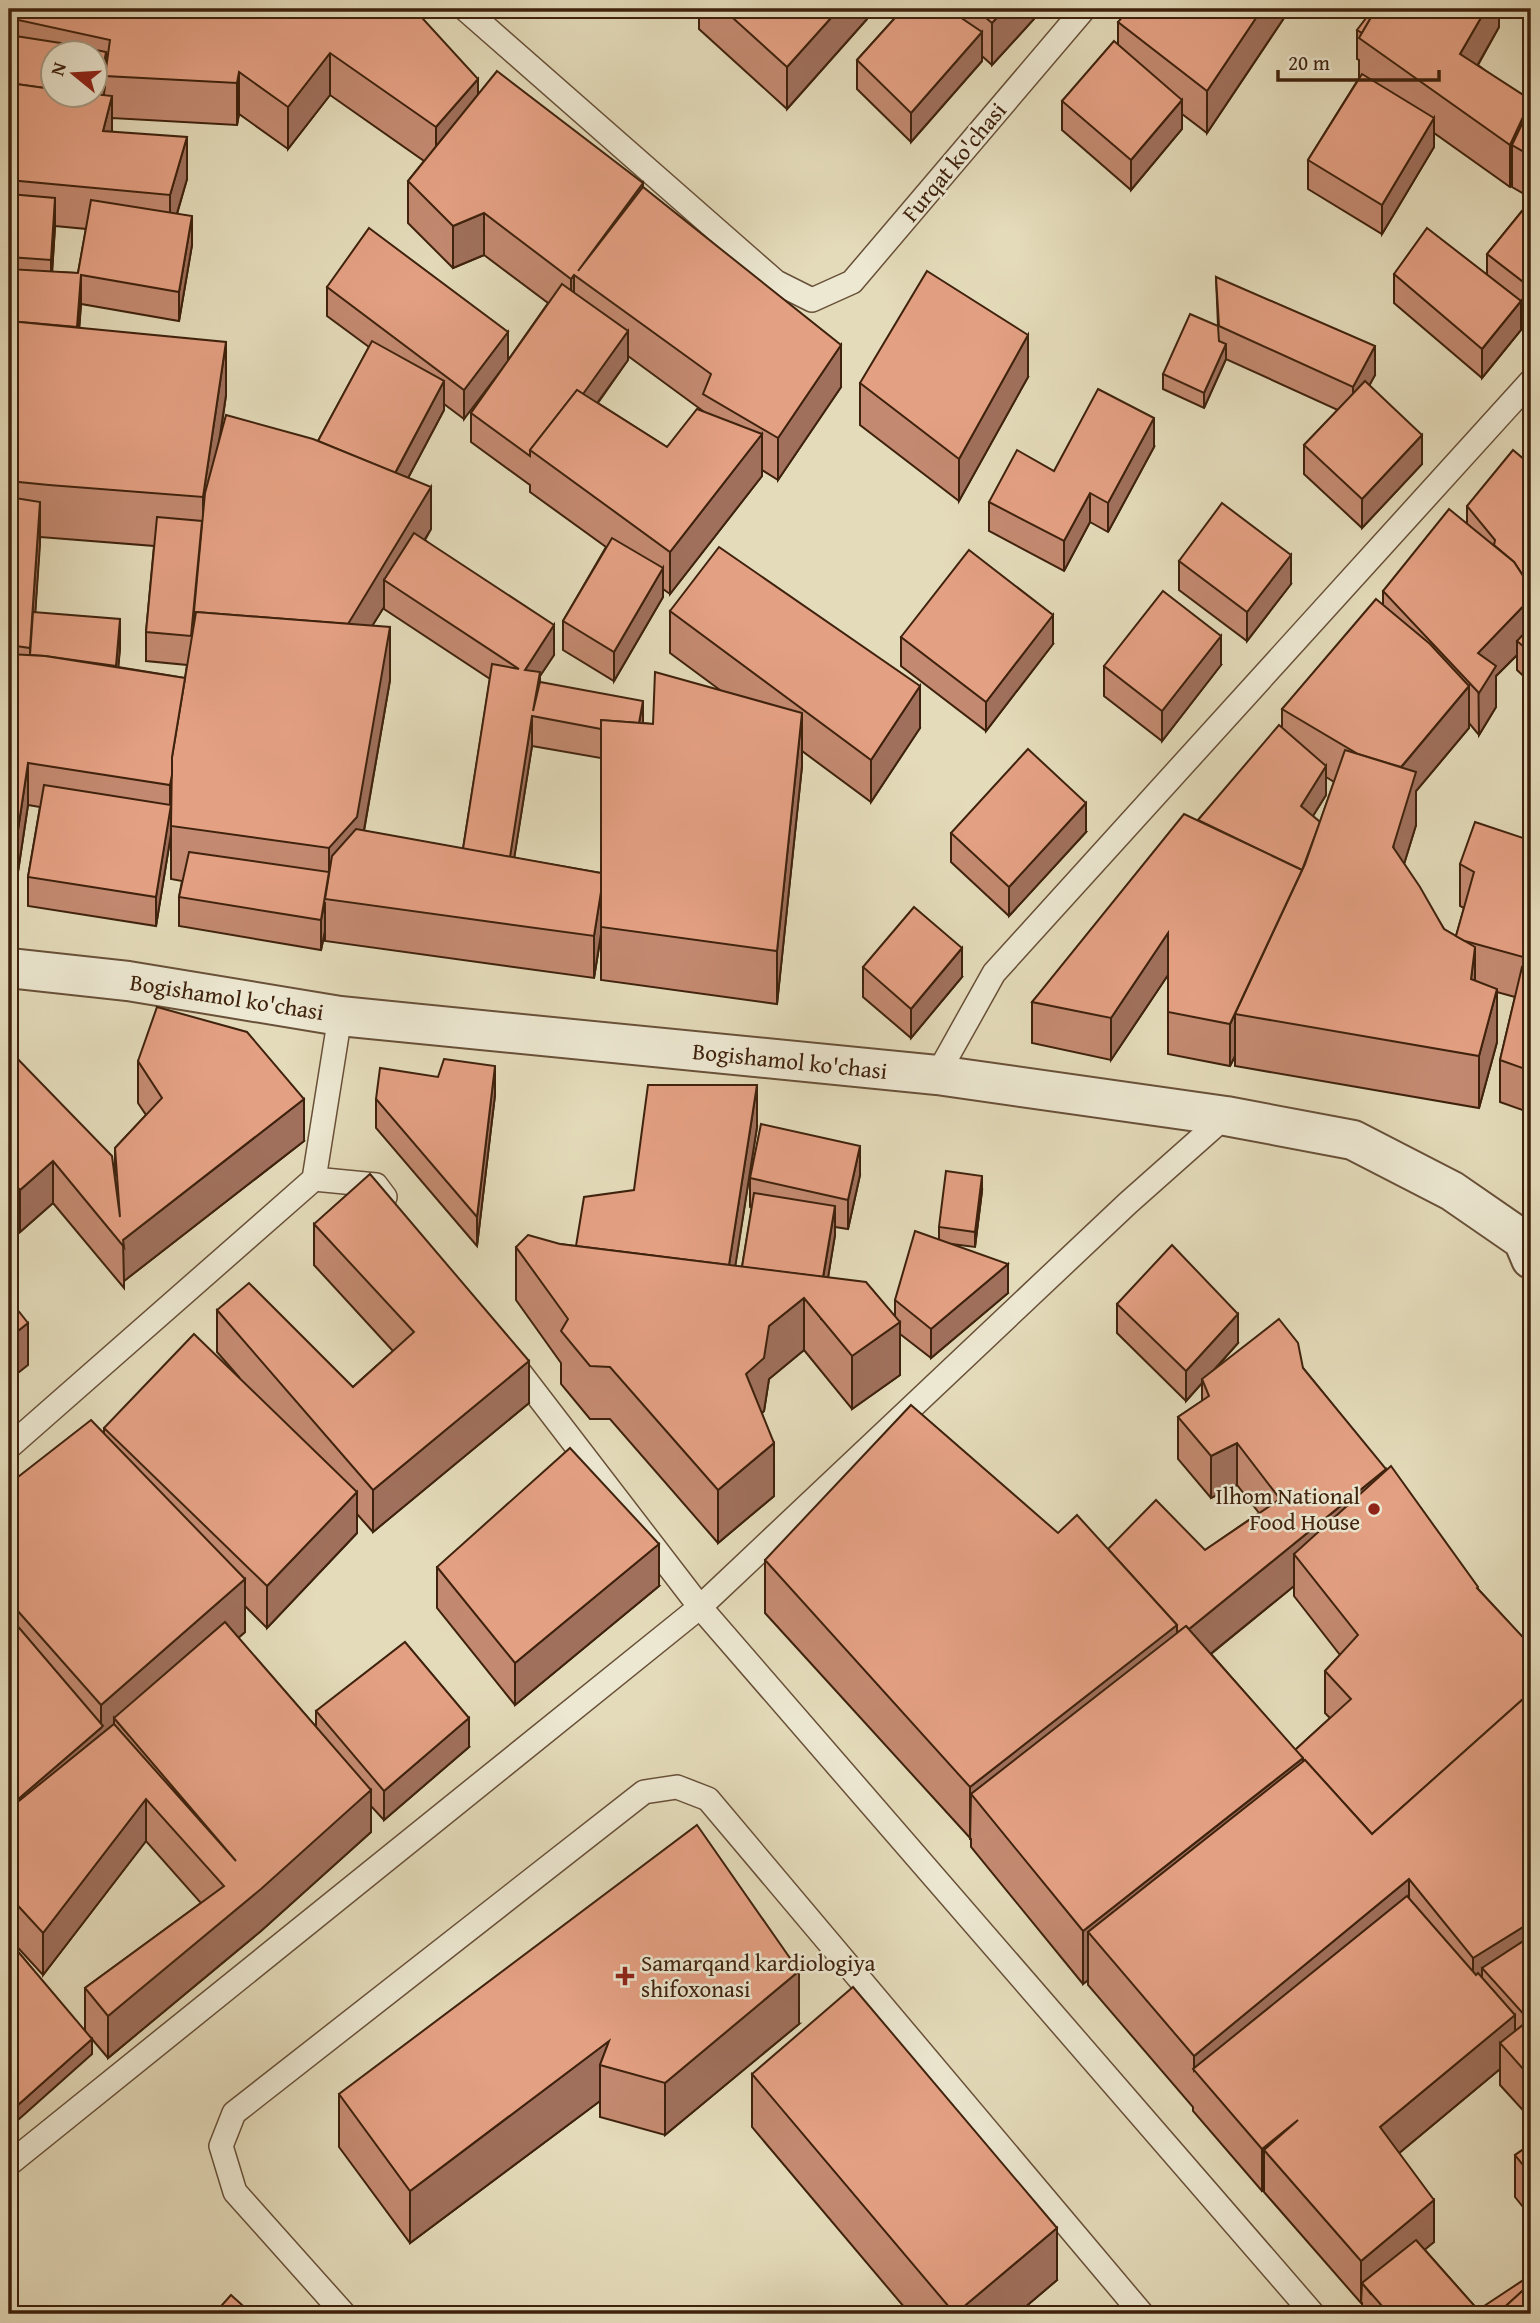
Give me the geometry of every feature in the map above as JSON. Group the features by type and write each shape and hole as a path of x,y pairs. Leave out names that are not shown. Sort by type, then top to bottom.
{"street":[{"name":"Bogishamol ko'chasi","path":"9,968 128,981 340,1016 937,1075 1226,1116 1353,1140 1452,1191 1529,1244"}],"lane":[{"name":"Furqat ko'chasi","path":"465,9 776,282 813,300 852,282 1084,9"},
{"path":"937,1075 994,973 1531,381"},
{"path":"9,1447 314,1179 340,1016"},
{"path":"9,2164 700,1607 1128,1203 1226,1116"},
{"path":"314,1179 376,1185 401,1217"},
{"path":"501,1347 700,1607 1313,2314"},
{"path":"344,2314 235,2192 221,2146 234,2113 644,1792 677,1787 708,1799 1142,2314"}],"building":[{"path":"9,9 414,9 478,79 436,127 330,53 288,107 239,72 237,83 108,76 108,38 9,18"},
{"path":"723,9 839,9 787,67"},
{"path":"903,9 948,9 982,32 911,113 857,60"},
{"path":"976,9 1005,9 992,23"},
{"path":"1129,9 1262,9 1207,91 1118,22"},
{"path":"1373,9 1376,9 1362,33 1357,30"},
{"path":"1376,9 1486,9 1460,54 1531,100 1510,145 1359,38"},
{"path":"9,35 38,40 38,87 9,83"},
{"path":"1114,41 1182,100 1131,160 1062,101"},
{"path":"497,71 643,183 578,271 643,187 841,345 778,438 703,394 711,374 574,275 571,279 484,213 453,226 408,181"},
{"path":"1362,74 1434,118 1382,205 1308,160"},
{"path":"9,83 38,87 38,108 108,108 108,96 112,96 103,131 187,137 170,195 9,180"},
{"path":"1531,105 1531,156 1512,145"},
{"path":"9,194 55,198 51,260 9,257"},
{"path":"91,200 192,216 179,292 81,275 77,327 9,321 9,269 78,273"},
{"path":"1531,200 1531,288 1487,254"},
{"path":"369,228 508,332 464,390 327,287"},
{"path":"1427,228 1521,301 1482,349 1394,274"},
{"path":"927,271 1028,335 959,459 860,383"},
{"path":"1216,277 1375,346 1353,387 1219,326"},
{"path":"562,284 628,331 583,394 577,390 530,450 530,456 471,413"},
{"path":"1190,314 1218,326 1219,341 1226,344 1204,393 1163,374"},
{"path":"9,321 226,342 203,497 9,481"},
{"path":"372,341 444,381 395,473 318,441"},
{"path":"1365,381 1422,435 1362,499 1304,445"},
{"path":"1098,389 1154,418 1108,503 1090,493 1064,541 989,502 1017,450 1054,471"},
{"path":"577,390 667,447 697,409 762,434 670,552 530,450"},
{"path":"226,415 313,439 431,487 348,624 196,612 193,622 205,493"},
{"path":"1513,450 1531,465 1531,588 1514,562 1494,545 1495,540 1467,506"},
{"path":"9,497 40,502 30,648 9,645"},
{"path":"1222,503 1291,555 1247,612 1179,561"},
{"path":"1449,509 1514,562 1531,588 1531,598 1478,653 1496,666 1479,693 1383,591"},
{"path":"157,517 202,521 191,636 146,632"},
{"path":"414,533 554,625 525,670 540,672 533,711 540,682 643,701 639,723 601,720 601,729 532,716 510,857 463,849 492,664 519,669 384,580"},
{"path":"612,538 663,568 614,652 563,621"},
{"path":"719,547 920,686 871,760 670,611"},
{"path":"969,550 1053,615 986,702 901,637"},
{"path":"1163,591 1221,636 1162,711 1104,666"},
{"path":"1376,599 1430,644 1469,686 1401,767 1358,754 1282,709"},
{"path":"33,612 120,619 116,666 30,655"},
{"path":"196,612 390,627 357,817 329,848 171,826 172,757"},
{"path":"1531,626 1531,653 1517,641"},
{"path":"9,654 45,656 185,678 170,785 28,763 13,863 9,862"},
{"path":"655,672 802,713 777,951 601,927 601,720 653,724"},
{"path":"1279,725 1326,766 1301,806 1320,822 1302,870 1198,820"},
{"path":"1028,749 1086,803 1009,887 951,833"},
{"path":"1345,750 1416,772 1393,847 1444,929 1475,947 1471,979 1497,989 1479,1056 1235,1014 1305,864"},
{"path":"44,785 171,805 156,897 28,877"},
{"path":"1184,814 1302,870 1230,1024 1168,1012 1168,933 1111,1018 1032,1002"},
{"path":"1475,822 1526,839 1531,834 1531,945 1527,958 1465,941 1456,936 1474,872 1460,864"},
{"path":"356,829 601,873 594,936 325,899 332,856"},
{"path":"189,852 329,872 321,920 179,897"},
{"path":"914,907 962,948 911,1009 863,967"},
{"path":"1522,967 1531,970 1531,1071 1500,1060"},
{"path":"157,1007 247,1032 304,1099 123,1240 124,1247 53,1161 20,1190 9,1178 9,1050 112,1156 120,1217 115,1148 162,1098 138,1061"},
{"path":"444,1059 495,1066 477,1217 376,1099 380,1068 438,1077"},
{"path":"648,1085 757,1085 729,1265 576,1246 584,1197 634,1190"},
{"path":"761,1124 860,1146 848,1200 750,1178"},
{"path":"946,1171 982,1176 975,1232 939,1227"},
{"path":"370,1174 529,1361 373,1490 217,1310 249,1283 353,1387 414,1332 314,1224"},
{"path":"754,1193 835,1206 823,1277 742,1267"},
{"path":"915,1231 1008,1264 931,1329 895,1300"},
{"path":"528,1235 560,1244 866,1282 900,1322 852,1356 804,1298 769,1326 764,1358 746,1374 774,1443 718,1490 610,1367 590,1366 561,1331 568,1319 516,1247"},
{"path":"1172,1245 1238,1314 1186,1371 1117,1304"},
{"path":"9,1299 28,1323 9,1338"},
{"path":"1279,1319 1298,1343 1303,1368 1386,1469 1189,1629 1186,1626 1178,1632 1177,1625 1108,1549 1156,1500 1205,1550 1280,1499 1237,1443 1211,1456 1178,1417 1209,1396 1202,1379"},
{"path":"194,1334 357,1492 267,1586 104,1428"},
{"path":"911,1405 1058,1533 1077,1515 1177,1625 970,1787 765,1560"},
{"path":"91,1420 245,1579 101,1705 9,1601 9,1484"},
{"path":"570,1448 659,1544 515,1663 437,1567"},
{"path":"1391,1466 1477,1588 1531,1646 1531,1692 1372,1834 1295,1750 1351,1699 1325,1671 1358,1635 1294,1554"},
{"path":"9,1616 103,1726 9,1807"},
{"path":"225,1622 371,1790 261,1889 108,2016 85,1988 224,1886 146,1799 43,1933 9,1896 9,1809 114,1724 236,1861 114,1718"},
{"path":"1186,1626 1303,1758 1083,1931 971,1794"},
{"path":"405,1642 469,1718 384,1791 316,1711"},
{"path":"1531,1692 1531,1922 1473,1958 1409,1879 1194,2056 1088,1932 1305,1760 1372,1834"},
{"path":"697,1825 799,1971 665,2083 600,2065 609,2041 410,2191 339,2094"},
{"path":"1407,1896 1515,2015 1380,2127 1434,2200 1361,2261 1264,2150 1298,2120 1262,2149 1193,2069"},
{"path":"1531,1936 1531,2078 1500,2043 1529,2020 1482,1968"},
{"path":"15,1948 92,2039 9,2113 9,1954"},
{"path":"853,1987 1057,2228 955,2314 752,2074"},
{"path":"1531,2144 1531,2175 1515,2155"},
{"path":"1416,2240 1478,2310 1531,2275 1531,2283 1497,2314 1389,2314 1362,2283"},
{"path":"1531,2283 1531,2314 1497,2314"},
{"path":"231,2295 252,2314 214,2314"}],"place":[{"name":"Ilhom National Food House","path":"1374,1509"},
{"name":"Samarqand kardiologiya shifoxonasi","path":"625,1976"}]}
